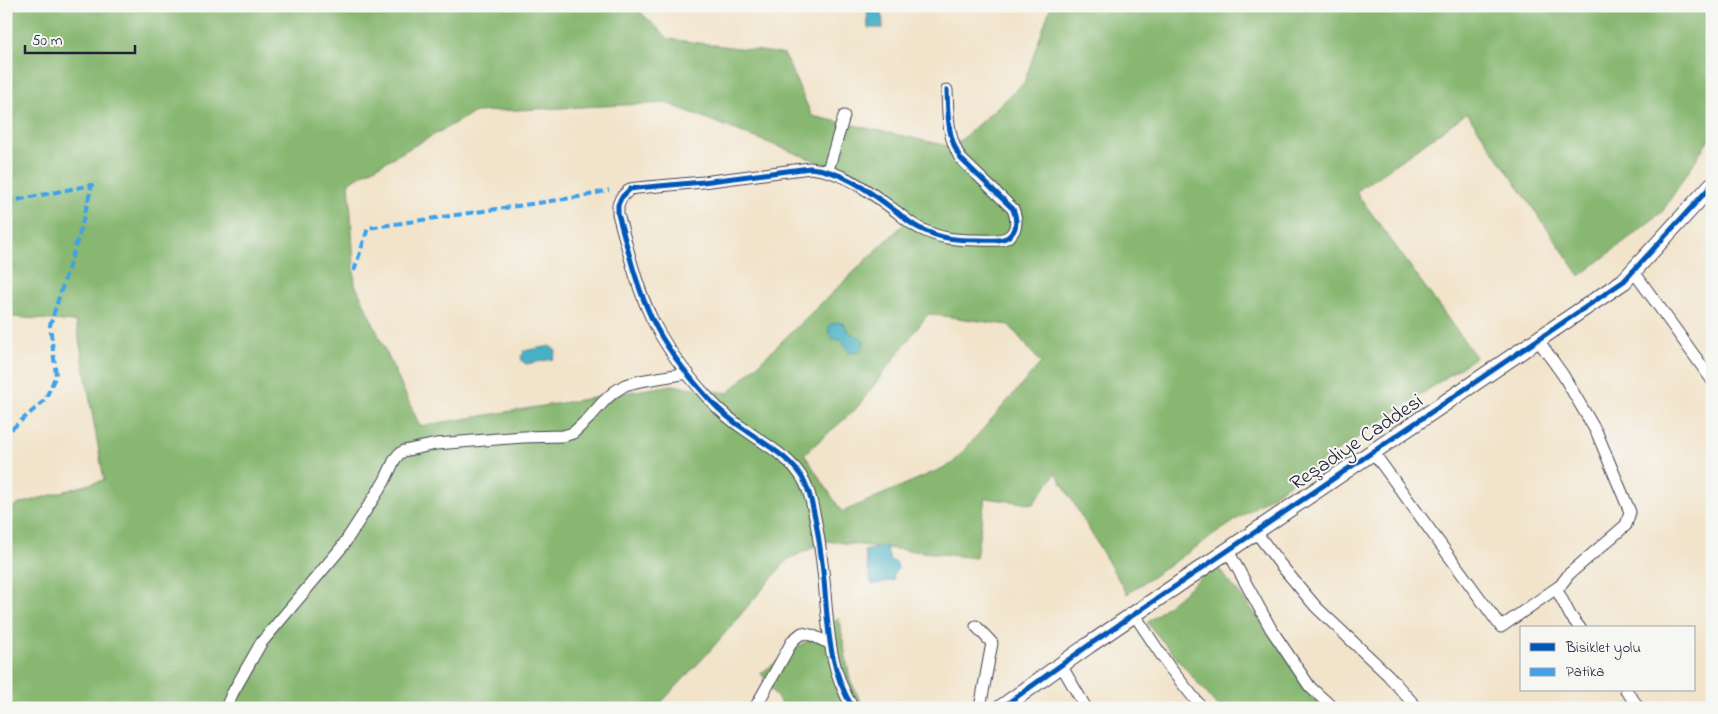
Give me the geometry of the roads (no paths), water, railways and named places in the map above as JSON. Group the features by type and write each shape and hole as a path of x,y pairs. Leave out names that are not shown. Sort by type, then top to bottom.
{"street":[{"path":"853,708 836,674 829,643 821,548 808,490 802,477 794,466 726,416 710,400 688,374 660,335 642,296 618,214 618,205 620,198 630,190 637,188 703,182 810,168 828,170 846,177 918,228 948,240 1003,239 1010,236 1016,226 1016,216 1013,209 961,160 948,128 947,90"},
{"path":"828,170 844,116"},
{"name":"Reşadiye Caddesi","path":"1011,705 1061,665 1134,614 1624,281 1712,185"},
{"path":"1634,272 1712,380"},
{"path":"1373,452 1501,627 1558,587 1569,574 1626,525 1630,512 1597,433 1563,375 1538,340"},
{"path":"226,708 260,643 342,547 384,482 395,458 399,454 436,444 513,437 563,436 573,433 604,400 625,385 688,374"},
{"path":"1256,532 1316,607 1388,675 1417,708"},
{"path":"1228,551 1271,628 1310,687 1333,708"},
{"path":"1558,587 1557,590 1570,615 1578,626"},
{"path":"1134,614 1170,668 1202,708"},
{"path":"976,626 992,643 980,708"},
{"path":"755,708 793,640 802,633 829,643"},
{"path":"1061,665 1086,708"},
{"path":"1627,692 1639,708"}],"water":[{"path":"867,6 882,6 883,28 868,28"},
{"path":"837,322 844,324 849,332 864,341 859,351 855,353 849,352 842,340 832,338 828,330 830,325"},
{"path":"550,346 556,351 553,359 526,364 522,361 523,351"},
{"path":"886,546 890,560 897,563 898,569 893,574 894,580 872,585 864,551"}]}
